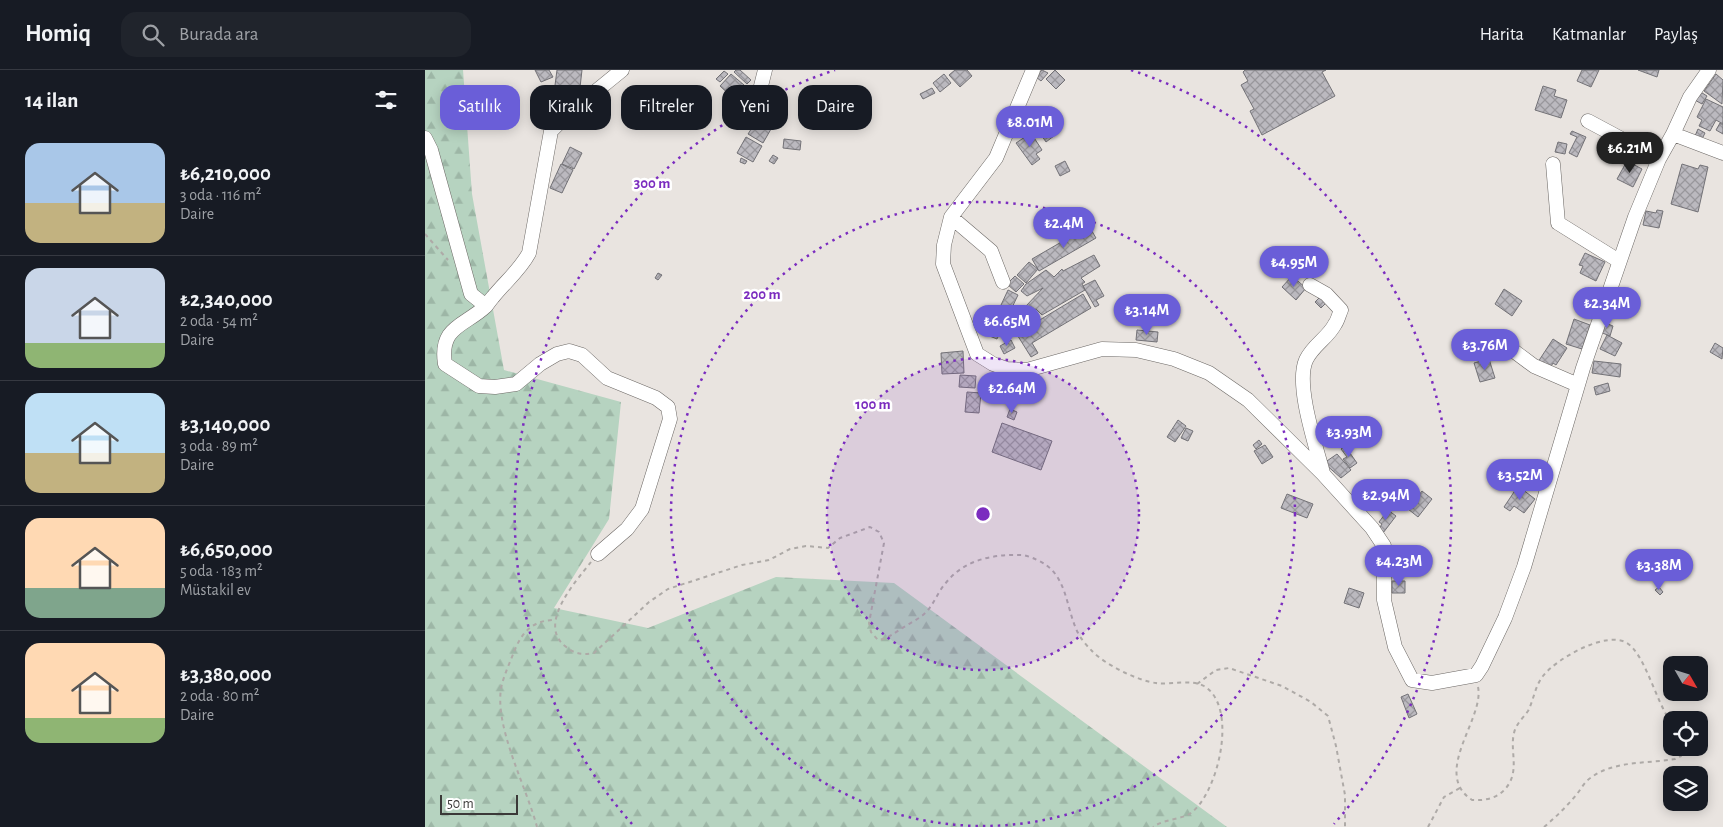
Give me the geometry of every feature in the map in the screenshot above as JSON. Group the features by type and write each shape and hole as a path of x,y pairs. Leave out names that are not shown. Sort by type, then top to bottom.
{"street":[{"path":"598,554 627,529 643,509 670,419 668,407 656,398 607,378 582,356 569,350 557,354 516,384 495,388 479,386 445,364 443,350 449,336 463,320 486,306 521,268 529,253 551,131 567,114 622,70"},
{"path":"761,85 765,70"},
{"path":"1033,70 996,158 951,217 944,245 943,264 977,354 993,364 1007,369 1027,370 1102,349 1136,350 1174,359 1209,374 1248,400 1323,474 1372,528 1384,546 1384,600 1395,647 1412,680 1432,683 1475,675 1482,666 1505,618 1524,567 1577,385 1619,261 1659,159 1690,97 1709,70"},
{"path":"1588,121 1659,159"},
{"path":"1673,134 1723,154"},
{"path":"425,138 431,150 471,294 486,306"},
{"path":"1553,164 1557,224 1619,261"},
{"path":"951,217 991,251 1003,282"},
{"path":"1310,285 1327,294 1341,310 1335,325 1317,342 1306,359 1301,374 1307,412 1323,474"},
{"path":"1499,340 1534,366 1577,385"}],"path":[{"path":"425,234 451,262"},
{"path":"598,554 561,604 555,620 555,633 561,643 571,652 583,655 594,653 649,602 668,589 742,565 769,560 790,549 806,546 828,548 840,538 870,528 879,532 884,543 869,623 871,632 878,640 886,639 924,614 945,584 966,565 985,557 1025,555 1041,562 1057,574 1078,633 1093,652 1110,665 1154,683 1197,684 1206,687 1216,701 1222,722 1222,743 1212,782 1204,801 1190,814 1173,817 1153,827"},
{"path":"537,827 512,755 500,706 502,685 520,635 541,620 555,620"},
{"path":"1475,675 1479,692 1459,759 1457,775 1460,788 1472,800 1483,801 1492,799 1506,788 1513,774 1513,733 1534,698 1538,684 1556,664 1589,646 1605,640 1615,639 1627,643 1643,663 1663,711"},
{"path":"1197,684 1216,670 1229,668 1282,686 1311,702 1328,716 1345,796 1345,827"},
{"path":"1544,827 1558,815 1588,779 1597,774 1611,767 1637,762 1675,760 1681,756"},
{"path":"1429,827 1445,797 1460,788"}],"green space":[{"path":"425,70 463,70 464,85 440,85 440,130 467,130 472,194 504,370 621,402 609,519 554,608 648,628 776,577 894,583 1227,827 425,827"}],"building":[{"path":"535,70 549,70 553,77 541,82"},
{"path":"557,70 582,70 580,85 555,85"},
{"path":"740,70 751,80 747,84 734,72"},
{"path":"955,70 967,70 972,76 960,87 949,75"},
{"path":"1042,70 1048,73 1041,81 1036,77"},
{"path":"1055,70 1065,80 1056,89 1046,79"},
{"path":"1245,70 1326,70 1322,72 1335,96 1262,135 1250,111 1254,109 1241,85 1248,81 1243,72"},
{"path":"1582,70 1599,70 1591,87 1577,81"},
{"path":"1638,70 1659,70 1657,77"},
{"path":"724,71 728,74 720,82 716,79"},
{"path":"731,74 744,85 722,85 722,88 720,86"},
{"path":"944,74 951,83 940,92 933,83"},
{"path":"1716,74 1723,80 1722,104 1704,91"},
{"path":"1543,86 1556,90 1554,96 1567,100 1561,118 1535,110"},
{"path":"932,88 935,93 923,99 920,94"},
{"path":"1699,91 1707,96 1702,104 1693,99"},
{"path":"1706,99 1723,107 1723,124 1716,120 1710,131 1699,126 1702,120 1697,117"},
{"path":"1034,108 1038,115 1032,118 1028,111"},
{"path":"1046,114 1059,132 1046,142 1033,123"},
{"path":"1720,123 1723,125 1723,134 1716,130"},
{"path":"1698,129 1705,133 1702,139 1695,136"},
{"path":"751,130 770,130 763,143 748,134"},
{"path":"1572,131 1586,137 1577,157 1569,153 1577,137 1570,134"},
{"path":"1031,133 1042,150 1036,154 1040,159 1032,165 1016,143"},
{"path":"746,137 762,146 753,162 737,153"},
{"path":"784,139 801,141 800,150 783,148"},
{"path":"1558,142 1567,144 1565,154 1555,152"},
{"path":"570,147 582,153 574,169 562,164"},
{"path":"773,155 778,158 774,164 769,161"},
{"path":"741,158 747,161 745,164 740,162"},
{"path":"1065,161 1070,171 1060,176 1055,166"},
{"path":"1627,161 1642,169 1633,187 1617,179"},
{"path":"561,164 573,170 562,193 550,188"},
{"path":"1682,164 1698,169 1700,165 1708,167 1698,212 1671,204"},
{"path":"1657,210 1663,211 1659,228 1643,225 1646,211 1656,213"},
{"path":"1089,226 1096,238 1039,271 1032,259"},
{"path":"1585,253 1605,262 1596,281 1580,273 1583,266 1579,265"},
{"path":"1094,255 1100,266 1081,278 1085,282 1082,284 1085,290 1042,315 1036,309 1030,313 1026,306 1043,288 1027,296 1021,291 1026,284 1046,270 1054,277 1062,269 1063,271"},
{"path":"1029,262 1038,269 1026,283 1017,275"},
{"path":"658,273 662,275 658,280 655,278"},
{"path":"1015,276 1024,284 1016,292 1007,284"},
{"path":"1292,276 1306,288 1296,300 1282,287"},
{"path":"1095,280 1104,296 1096,300 1099,305 1095,307 1083,286"},
{"path":"1504,289 1522,301 1512,316 1495,304"},
{"path":"1008,290 1018,295 997,339 987,335"},
{"path":"1083,294 1091,308 1032,343 1038,353 1031,357 1011,325 1023,318 1028,327"},
{"path":"1320,297 1326,303 1321,308 1315,302"},
{"path":"1574,319 1590,325 1582,349 1566,344"},
{"path":"1603,322 1613,326 1610,336 1600,332"},
{"path":"1137,330 1158,332 1157,342 1136,340"},
{"path":"1607,335 1622,343 1615,356 1600,349"},
{"path":"1553,339 1567,348 1556,365 1553,363 1549,370 1538,362"},
{"path":"1011,340 1015,348 1004,354 1000,346"},
{"path":"1715,343 1723,348 1722,359 1710,352"},
{"path":"963,351 964,373 942,374 941,353"},
{"path":"1489,359 1495,378 1480,382 1474,363"},
{"path":"1594,361 1621,364 1620,377 1592,373"},
{"path":"960,375 976,376 975,388 959,387"},
{"path":"1008,380 1028,385 1024,401 1004,396"},
{"path":"1608,383 1610,391 1596,395 1594,387"},
{"path":"967,392 981,393 979,413 965,412"},
{"path":"1010,409 1017,412 1014,420 1007,417"},
{"path":"1178,420 1186,426 1175,442 1167,437"},
{"path":"1002,423 1052,441 1041,470 992,452"},
{"path":"1186,428 1193,431 1188,441 1181,438"},
{"path":"1259,440 1262,444 1256,449 1253,445"},
{"path":"1265,445 1273,457 1262,464 1254,451"},
{"path":"1345,446 1357,463 1350,468 1343,459 1347,457 1341,449"},
{"path":"1337,454 1351,470 1341,478 1324,463"},
{"path":"1518,486 1535,499 1524,513 1514,506 1510,511 1504,507"},
{"path":"1422,491 1432,499 1418,517 1408,509"},
{"path":"1287,494 1313,504 1307,518 1281,508"},
{"path":"1388,510 1396,516 1383,533 1378,530 1382,524 1379,522"},
{"path":"1392,581 1405,581 1405,593 1392,593"},
{"path":"1659,587 1663,592 1660,595 1655,590"},
{"path":"1349,588 1364,593 1359,608 1344,603"},
{"path":"1408,694 1417,714 1409,718 1401,697"}]}
